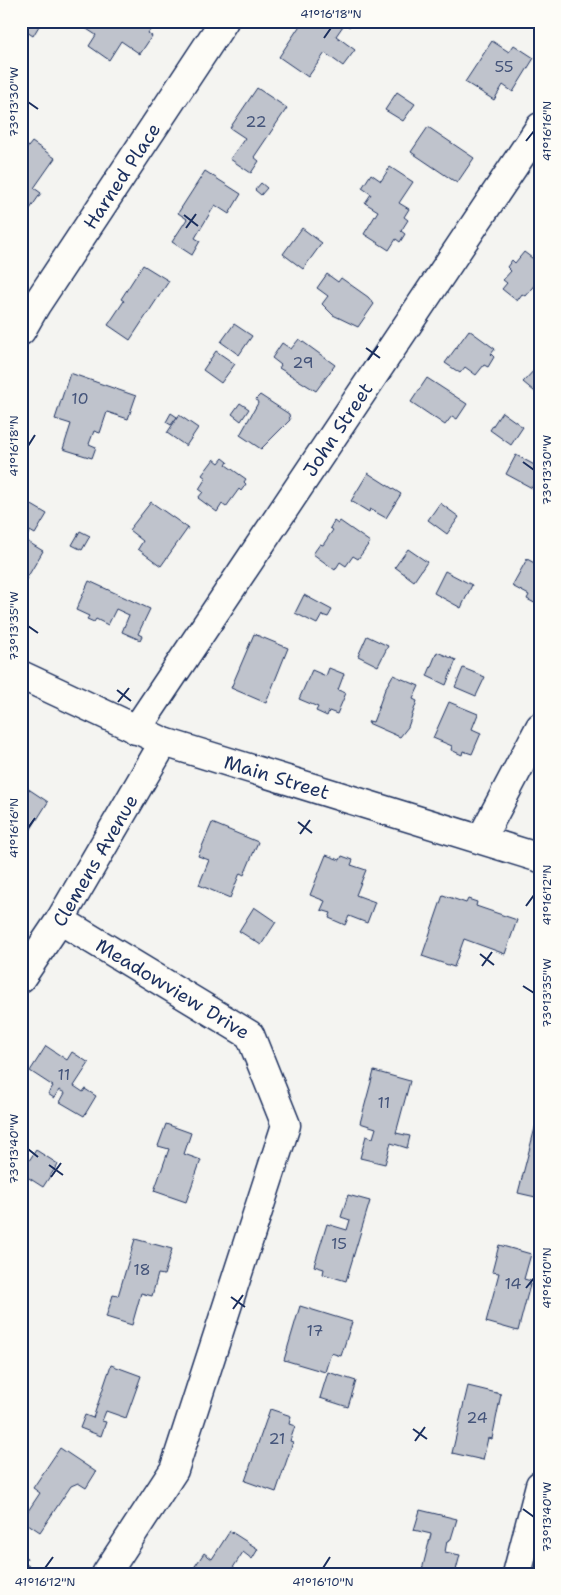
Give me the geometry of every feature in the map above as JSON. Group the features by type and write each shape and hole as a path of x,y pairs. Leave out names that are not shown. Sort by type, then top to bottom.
{"street":[{"name":"Harned Place","path":"21,331 36,305 224,21"},
{"name":"John Street","path":"136,730 540,127"},
{"name":"Main Street","path":"21,675 164,742 540,858"},
{"path":"481,840 540,727"},
{"name":"Clemens Avenue","path":"21,978 60,920 164,742"},
{"name":"Meadowview Drive","path":"60,920 250,1035 286,1124 174,1470 106,1574"},
{"path":"516,1574 540,1484"}],"building":[{"path":"26,21 42,21 33,36 21,28"},
{"path":"145,21 153,26 148,33 152,36 140,54 121,41 109,60 89,46 96,35 76,22"},
{"path":"303,21 353,21 349,27 345,23 336,36 355,50 343,66 325,53 308,77 279,57"},
{"path":"492,41 509,52 514,45 534,58 513,92 503,85 494,100 465,82"},
{"path":"257,88 287,108 254,157 259,161 251,173 230,159 245,138 230,128"},
{"path":"397,92 415,104 403,121 385,110"},
{"path":"428,127 474,158 457,183 411,152"},
{"path":"32,142 55,158 34,188 41,193 30,209 21,203 21,156"},
{"path":"390,167 413,182 399,203 409,209 404,217 408,220 401,231 405,234 400,242 396,239 389,250 364,234 378,211 365,203 371,194 362,188 371,174 381,181"},
{"path":"205,171 241,194 229,214 215,205 195,238 200,241 192,255 172,242 187,219 178,213"},
{"path":"261,183 267,188 261,195 255,190"},
{"path":"302,228 322,243 303,269 283,254"},
{"path":"524,252 540,264 540,282 538,281 525,296 522,294 517,301 502,289 507,283 503,280 511,271 507,267 512,260 515,263"},
{"path":"143,265 169,281 130,340 108,325 124,301 121,299"},
{"path":"327,274 338,282 341,278 368,297 374,304 358,327 333,315 322,304 328,296 317,288"},
{"path":"234,324 252,336 239,355 221,342"},
{"path":"469,330 495,349 491,354 494,357 488,367 484,365 476,375 465,367 460,373 445,363"},
{"path":"299,339 335,365 316,391 279,368 281,365 272,358 282,343 291,349"},
{"path":"216,351 235,364 221,383 203,370"},
{"path":"537,367 540,369 540,396 523,382"},
{"path":"70,373 136,396 128,419 107,412 100,433 94,431 89,444 96,447 92,458 63,449 71,424 55,419"},
{"path":"427,378 467,404 457,419 452,416 445,425 411,402"},
{"path":"260,395 289,414 290,420 261,449 240,435 258,403 256,399"},
{"path":"240,403 249,409 241,421 232,414"},
{"path":"502,412 523,427 511,445 490,430"},
{"path":"171,413 177,417 171,425 166,422"},
{"path":"179,415 198,428 186,446 167,433"},
{"path":"516,455 540,468 532,488 506,474"},
{"path":"223,458 228,462 226,465 246,479 244,482 246,484 241,491 239,489 226,507 222,504 217,512 198,498 203,492 199,489 206,478 202,475 214,459 219,463"},
{"path":"368,473 401,494 386,518 370,509 369,512 351,501"},
{"path":"25,501 47,514 35,534 30,531 25,540 43,551 21,588 21,507"},
{"path":"151,502 188,528 161,566 138,549 143,541 129,530"},
{"path":"440,503 459,517 447,534 428,520"},
{"path":"334,521 338,524 340,521 370,542 358,559 353,556 346,566 340,562 335,570 313,554 320,544 323,545 333,530 330,528"},
{"path":"80,531 90,536 82,550 72,545"},
{"path":"408,549 427,562 414,581 395,567"},
{"path":"527,559 540,566 540,606 527,599 529,595 512,586"},
{"path":"445,571 472,585 461,608 434,593"},
{"path":"89,581 150,609 138,634 142,636 140,640 122,632 129,615 116,609 108,625 96,619 94,622 87,619 89,616 76,610"},
{"path":"304,595 332,610 328,617 322,615 317,624 295,613"},
{"path":"254,634 288,648 266,703 231,688"},
{"path":"367,636 388,646 378,666 358,656"},
{"path":"437,652 456,660 446,685 427,676"},
{"path":"329,668 344,674 338,690 346,693 337,714 329,711 327,716 316,711 318,707 299,699 312,670 326,676"},
{"path":"463,668 485,677 476,696 455,687"},
{"path":"393,675 419,686 413,699 417,701 408,727 400,737 368,723 369,721 373,722 385,689"},
{"path":"449,702 478,714 472,729 481,733 472,754 463,751 462,755 451,750 452,746 433,738"},
{"path":"21,784 48,802 21,845"},
{"path":"212,823 258,842 244,875 240,873 230,898 199,885 209,860 198,856"},
{"path":"326,855 340,860 342,856 353,860 351,865 366,870 356,895 375,902 367,923 349,916 345,925 329,918 331,913 321,910 325,901 310,895"},
{"path":"443,895 466,903 468,899 477,902 476,906 517,920 505,954 464,939 454,967 422,956"},
{"path":"254,907 276,922 261,945 239,931"},
{"path":"46,1046 67,1060 72,1052 89,1063 74,1086 83,1092 85,1089 96,1096 84,1116 60,1102 65,1093 59,1090 54,1098 48,1094 53,1086 30,1071"},
{"path":"374,1071 410,1081 396,1133 410,1136 407,1148 391,1143 385,1164 360,1158 366,1136 373,1138 376,1128 360,1123"},
{"path":"166,1124 191,1133 184,1154 201,1160 186,1202 154,1191 169,1149 158,1146"},
{"path":"536,1124 540,1125 540,1198 518,1193"},
{"path":"36,1150 58,1164 43,1187 21,1173"},
{"path":"348,1195 370,1201 346,1281 323,1274 324,1269 314,1266 327,1224 347,1230 350,1220 341,1217"},
{"path":"135,1239 172,1249 164,1275 158,1274 152,1296 141,1293 132,1325 106,1317 113,1295 118,1296"},
{"path":"499,1245 531,1254 524,1279 531,1281 518,1331 486,1322 499,1273 492,1272"},
{"path":"300,1306 352,1322 341,1356 331,1353 325,1372 284,1360"},
{"path":"111,1365 141,1376 126,1418 106,1411 102,1421 106,1422 101,1436 80,1428 85,1415 93,1418"},
{"path":"328,1372 356,1381 348,1407 320,1398"},
{"path":"468,1386 501,1394 492,1439 488,1438 483,1460 452,1453"},
{"path":"270,1409 291,1416 289,1424 295,1426 290,1441 293,1442 276,1492 245,1481"},
{"path":"60,1448 96,1472 86,1488 78,1483 71,1486 40,1532 22,1520 40,1493 33,1488"},
{"path":"420,1510 457,1519 451,1539 447,1541 445,1552 460,1555 455,1574 421,1574 431,1534 414,1530"},
{"path":"230,1531 258,1549 252,1559 243,1552 229,1574 185,1574 187,1570 191,1572 204,1553 212,1559"},
{"path":"21,1555 27,1558 24,1563 34,1569 31,1574 21,1574"}]}
